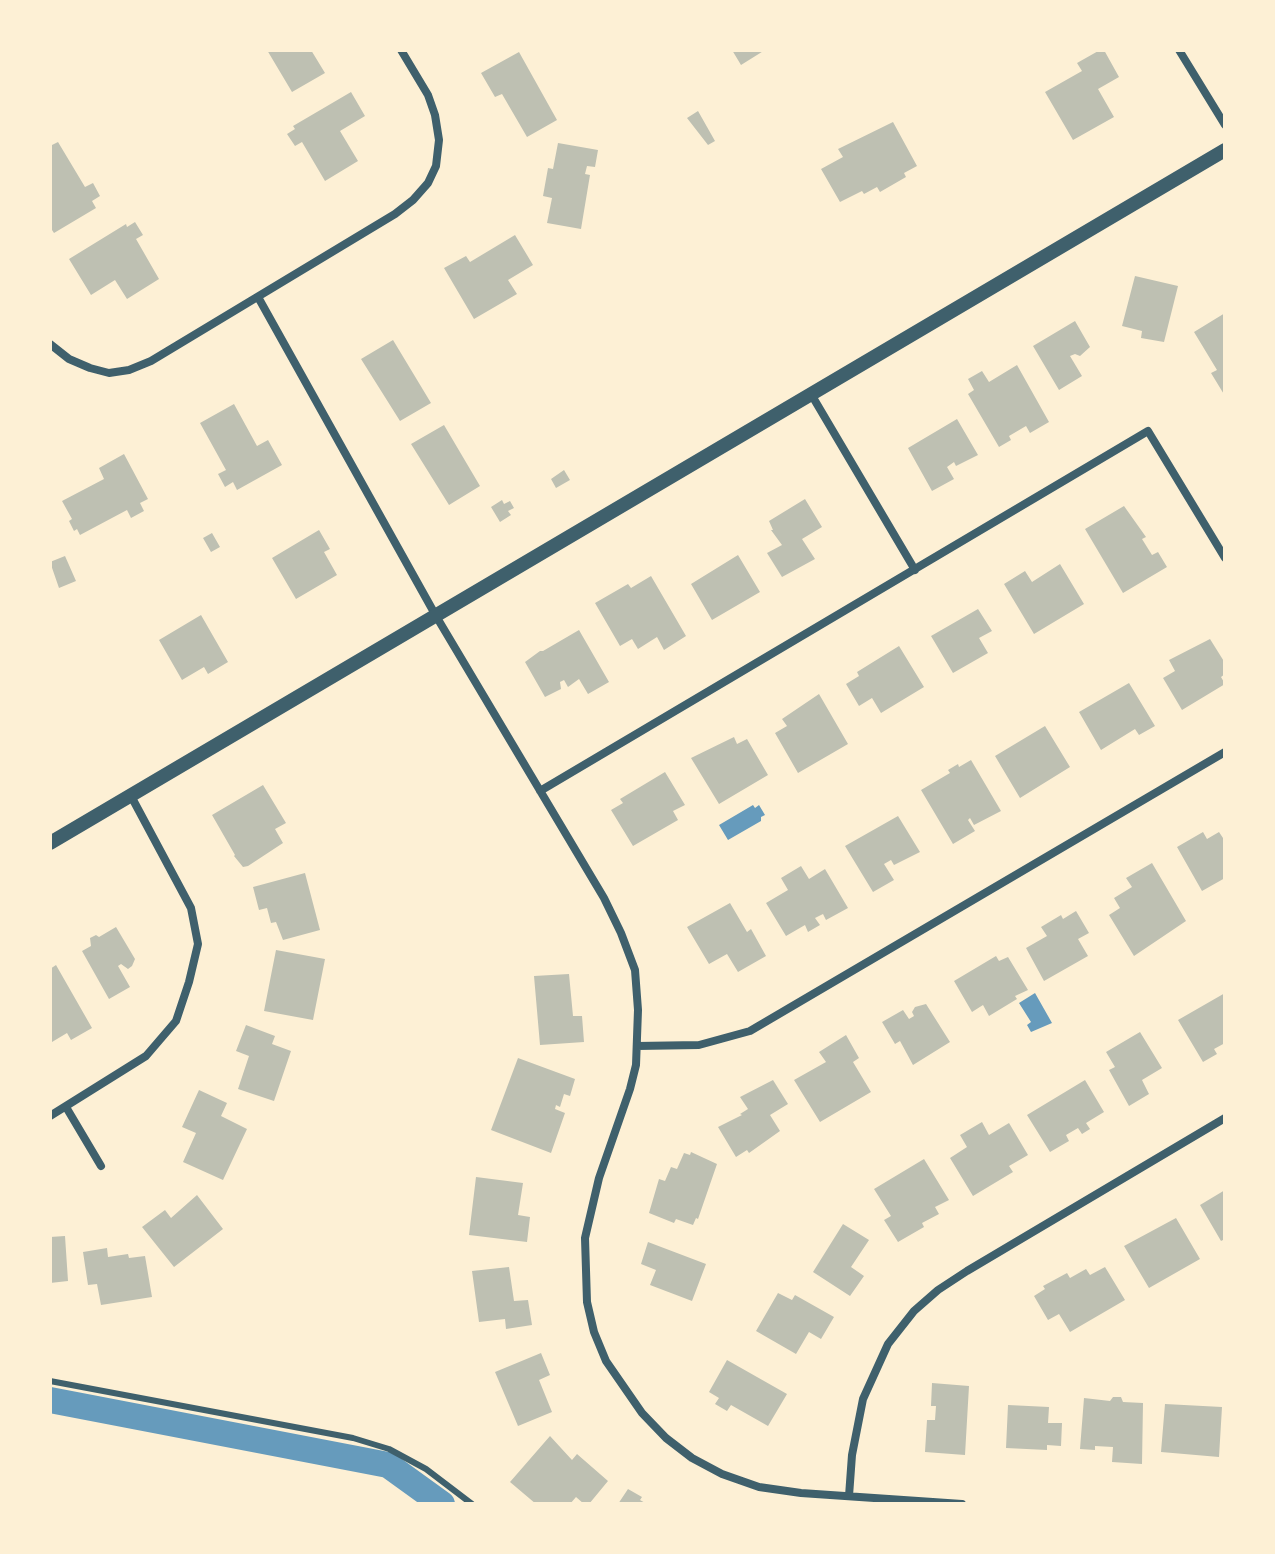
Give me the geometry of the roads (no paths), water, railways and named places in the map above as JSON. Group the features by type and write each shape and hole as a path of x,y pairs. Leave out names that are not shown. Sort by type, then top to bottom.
{"street":[{"path":"50,344 69,359 90,368 109,373 129,370 151,361 395,214 428,183 436,166 439,140 428,95 401,50"},
{"path":"1179,50 1225,125"},
{"path":"50,843 1225,150"},
{"path":"258,297 436,616 604,898 635,970 637,1046 630,1089 599,1178 585,1238 587,1302 594,1332 606,1361 642,1413 666,1438 712,1469 759,1487 962,1504"},
{"path":"811,394 915,570"},
{"path":"540,791 1148,431 1225,558"},
{"path":"637,1046 699,1045 750,1031 1225,752"},
{"path":"50,1116 146,1056 176,1021 198,944 191,908 131,796"},
{"path":"66,1107 101,1166"},
{"path":"849,1496 852,1455 863,1399 888,1344 914,1311 967,1271 1225,1118"}],"lane":[{"path":"50,1381 353,1438 389,1449 426,1469 472,1504"}],"water":[{"path":"753,805 755,808 759,805 765,815 761,821 728,840 719,825"},
{"path":"1035,993 1052,1023 1031,1032 1027,1025 1031,1022 1019,1003"}],"waterway":[{"path":"50,1400 388,1465 442,1504"}]}
